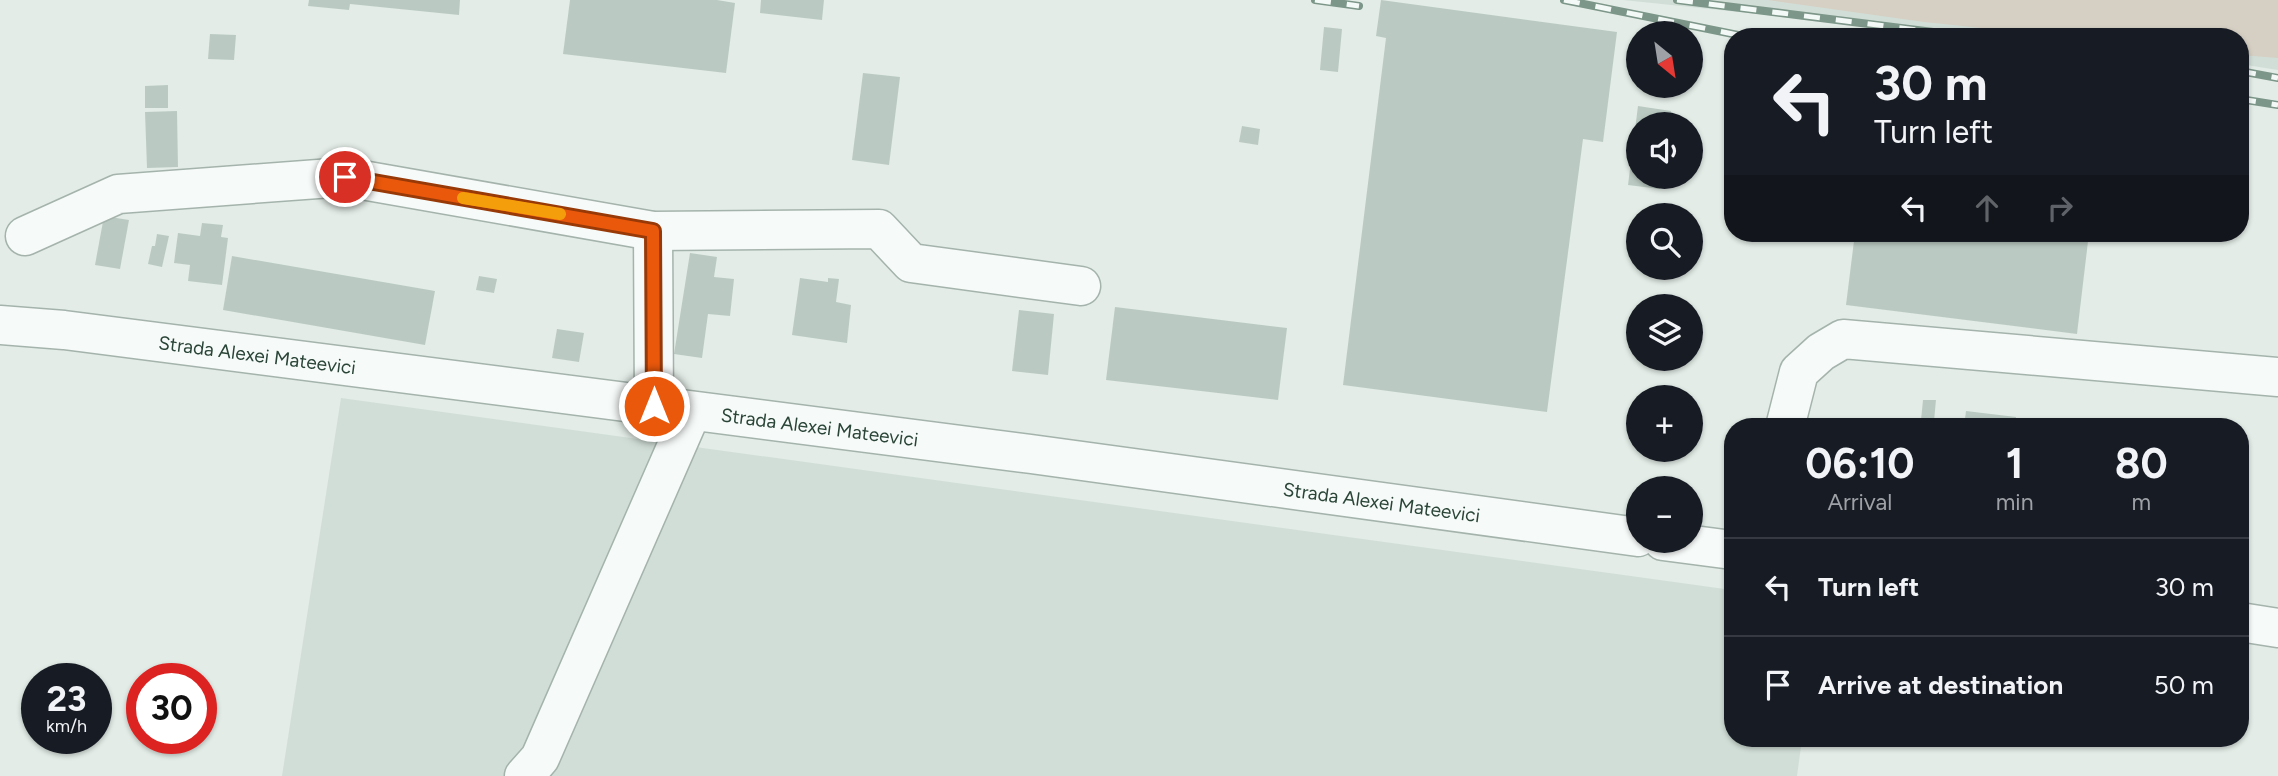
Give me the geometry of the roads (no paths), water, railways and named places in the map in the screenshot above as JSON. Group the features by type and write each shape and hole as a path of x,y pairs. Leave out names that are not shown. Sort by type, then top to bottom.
{"street":[{"path":"25,236 118,194 345,177 653,231 879,229 911,263 1081,286"},
{"path":"653,231 654,406"},
{"name":"Strada Alexei Mateevici","path":"0,325 64,330 1045,456 1626,535"},
{"path":"1787,418 1799,372 1821,352 1843,339 2278,377"},
{"path":"524,776 540,758 692,411"},
{"path":"1703,546 1724,549"},
{"path":"2249,623 2278,628"}],"railway":[{"path":"1315,0 1359,6"},
{"path":"1564,0 1724,32"},
{"path":"1677,0 1901,28"},
{"path":"2249,73 2278,78"},
{"path":"2249,100 2278,105"}]}
